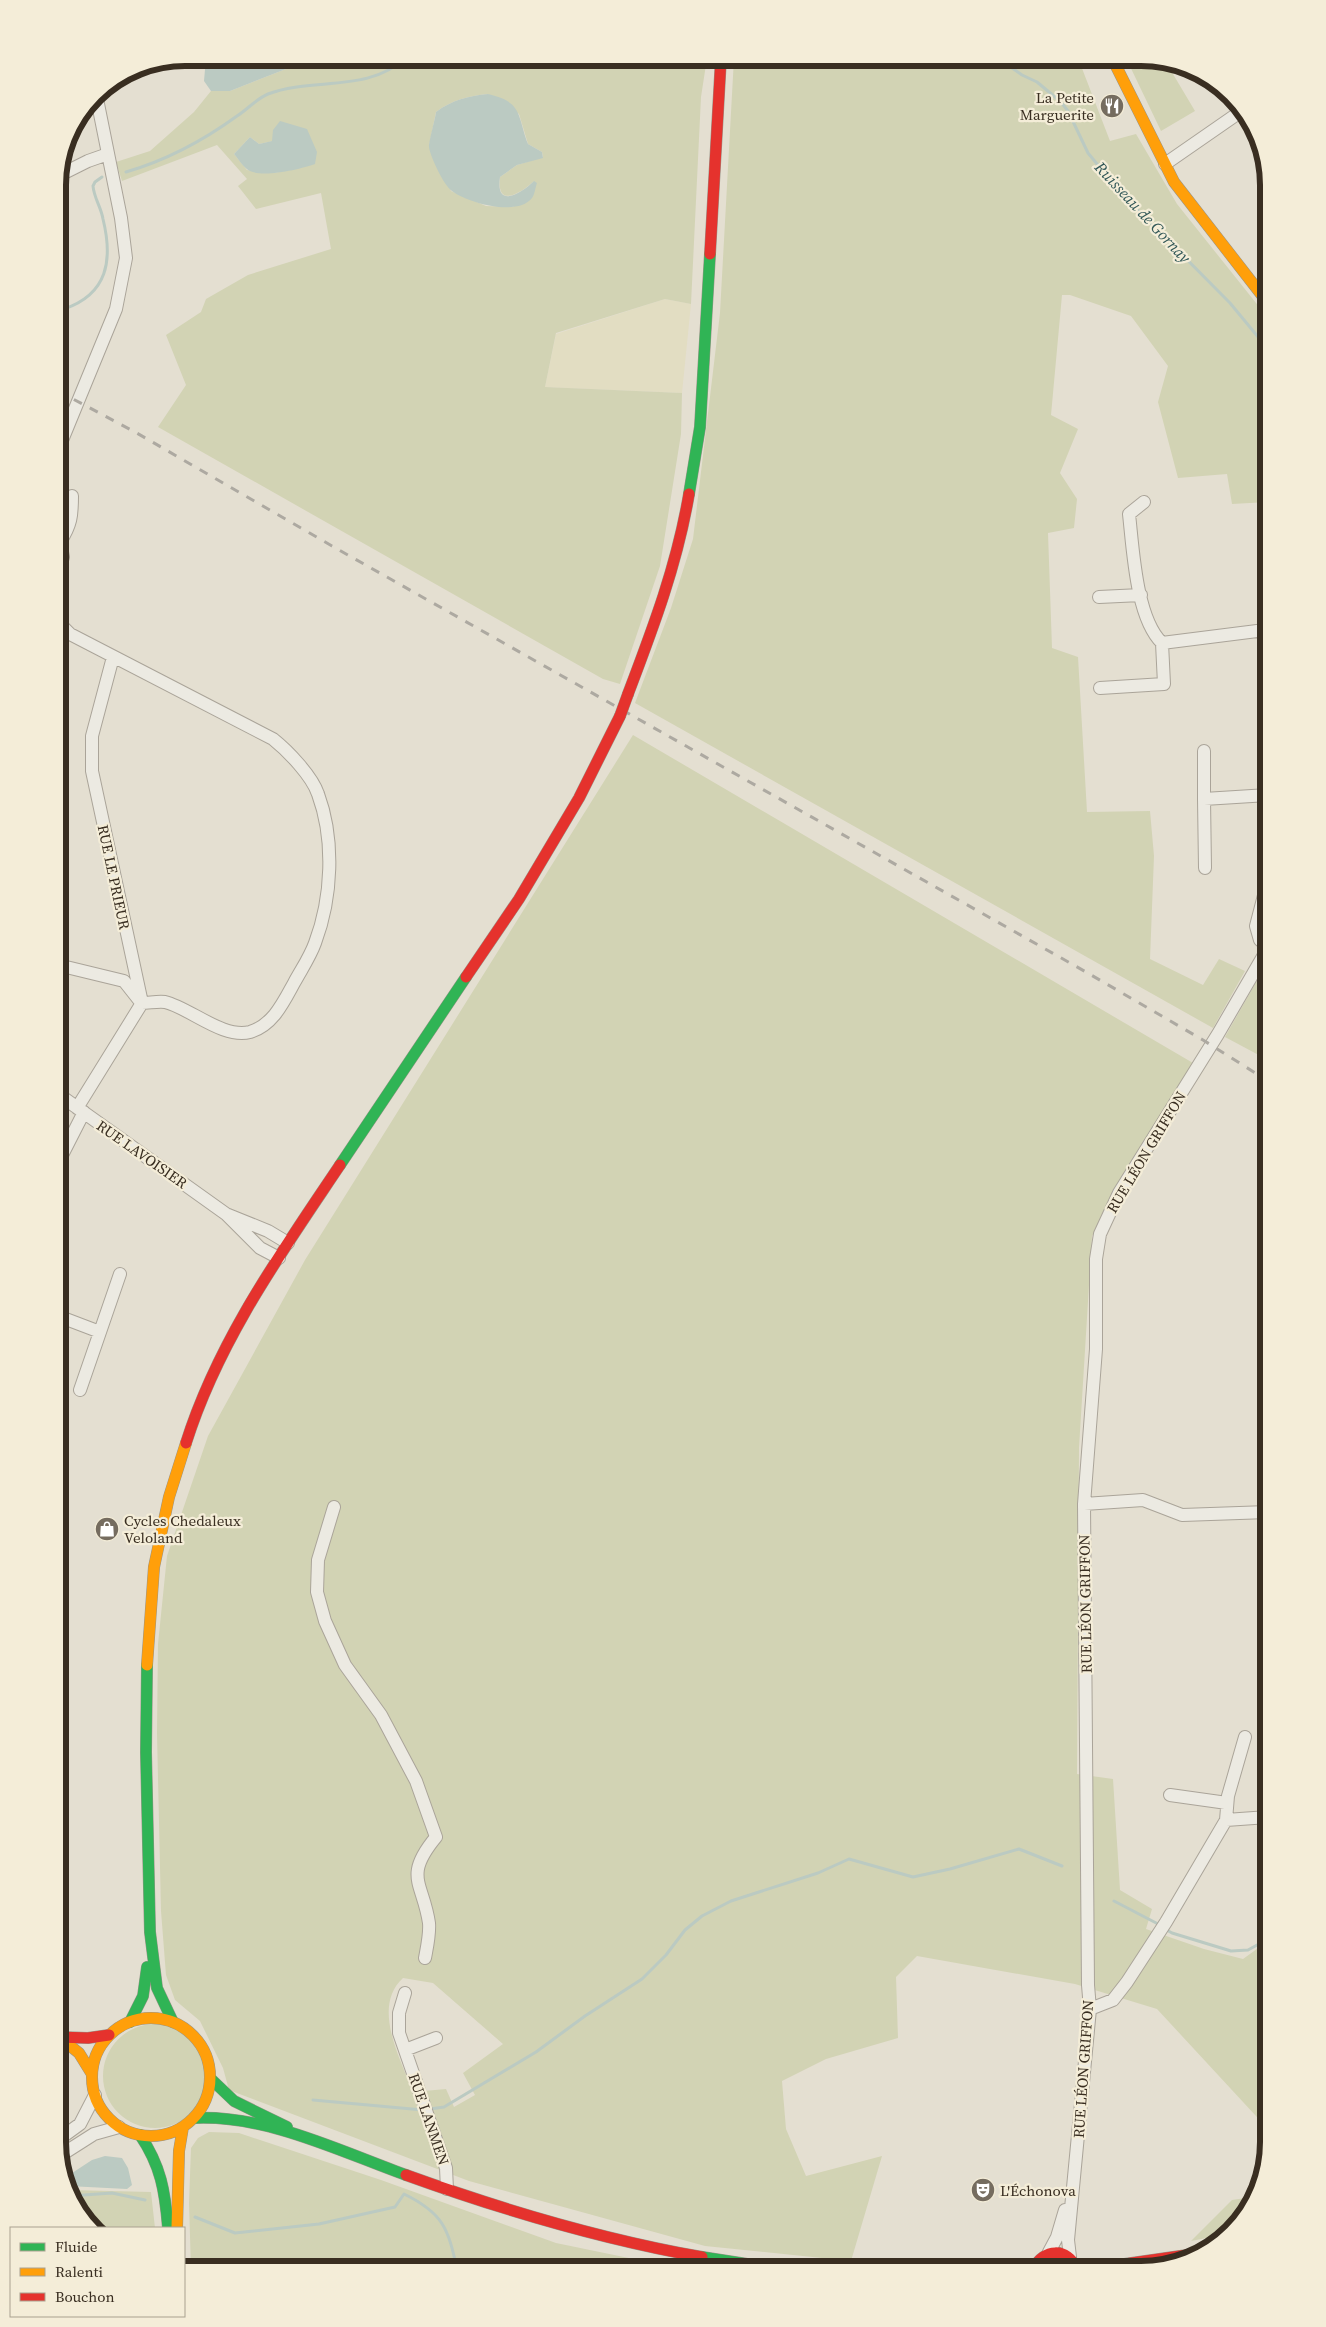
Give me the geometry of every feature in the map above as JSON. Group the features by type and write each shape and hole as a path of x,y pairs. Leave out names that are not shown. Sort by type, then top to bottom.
{"main road":[{"path":"130,2022 139,2008 145,1991 150,1932 147,1680 154,1568 169,1496 209,1382 238,1324 288,1243 519,899 579,798 620,716 664,599 683,528 700,427 720,67"},
{"path":"1116,67 1174,182 1260,294"},
{"path":"150,1932 157,1988 172,2022"},
{"path":"66,2037 88,2038 109,2035 130,2022 151,2018 172,2022 186,2029 196,2038 204,2051 211,2079 209,2093 195,2118 179,2130 163,2136 140,2135 119,2127 104,2112 95,2095 92,2074 95,2060 109,2035"},
{"path":"66,2043 79,2053 92,2074"},
{"path":"211,2079 234,2101 276,2120 299,2137"},
{"path":"195,2118 220,2116 299,2137 536,2219 613,2240 731,2261"},
{"path":"176,2227 179,2130"},
{"path":"140,2135 154,2154 164,2181 168,2227"},
{"path":"1037,2261 1049,2252 1058,2251 1070,2257 1072,2261"}],"street":[{"path":"67,429 116,309 126,258 121,218 98,104"},
{"path":"1164,164 1236,115"},
{"path":"67,172 108,154"},
{"path":"67,531 72,514 72,496"},
{"path":"1100,688 1164,684 1162,643 1152,633 1141,596 1135,567 1129,514 1144,502"},
{"path":"1099,597 1141,596"},
{"path":"1162,643 1260,628"},
{"path":"67,631 113,657 273,739 290,752 318,793 327,831 329,872 324,916 315,945 280,1009 265,1026 248,1032 230,1031 164,1002 142,1003"},
{"name":"RUE LE PRIEUR","path":"113,657 92,736 92,771 142,1003"},
{"path":"1204,751 1204,868"},
{"path":"1204,799 1260,796"},
{"path":"1260,911 1256,926 1260,940"},
{"name":"RUE LÉON GRIFFON","path":"1070,2257 1068,2240 1072,2189 1090,2010 1088,1984 1084,1504 1096,1348 1096,1259 1100,1234 1119,1193 1218,1034 1260,961"},
{"path":"67,967 124,981 142,1003"},
{"path":"67,1143 80,1110 142,1003"},
{"name":"RUE LAVOISIER","path":"67,1100 226,1214 260,1248 279,1258"},
{"name":"RUE LAVOISIER","path":"226,1214 268,1231 288,1243"},
{"path":"80,1390 120,1274"},
{"path":"66,1319 100,1332"},
{"path":"1084,1504 1143,1500 1182,1515 1260,1512"},
{"path":"334,1507 318,1560 317,1592 325,1621 345,1665 381,1715 416,1781 436,1837 423,1853 416,1880 429,1924 425,1958"},
{"path":"1090,2010 1113,2000 1127,1982 1166,1922 1226,1820 1227,1803 1245,1737"},
{"path":"1170,1795 1227,1803"},
{"path":"1226,1820 1260,1818"},
{"name":"RUE LANMEN","path":"405,1993 399,2013 400,2033 446,2168 446,2189"},
{"path":"405,2050 436,2038"},
{"path":"66,2134 80,2124 95,2095"},
{"path":"67,2151 94,2134 119,2127"},
{"name":"RUE LÉON GRIFFON","path":"1049,2252 1057,2237 1072,2189"}],"shaded area":[{"path":"205,67 291,67 230,91 211,91 204,81"},
{"path":"488,94 499,97 513,106 520,118 528,144 542,152 543,158 517,165 500,177 500,187 505,196 517,194 534,181 537,183 532,198 525,204 515,207 492,206 459,196 449,188 441,177 429,147 436,112 448,104 461,99"},
{"path":"280,121 307,129 317,152 315,164 264,174 248,170 234,154 250,137 259,144 272,141 273,130"},
{"path":"665,299 691,304 682,393 545,387 556,334"},
{"path":"105,2156 122,2158 128,2168 132,2185 127,2189 75,2186 71,2174 92,2160"}],"green space":[{"path":"291,67 706,67 701,97 691,304 665,299 556,333 545,387 682,393 681,434 660,566 620,684 603,679 158,427 186,385 166,335 201,312 206,299 248,275 331,249 321,193 256,209 238,186 247,179 217,145 122,181 116,162 150,151 194,112 211,91 230,91","holes":["488,94 519,114 528,144 542,152 543,157 517,165 500,177 502,193 511,196 523,190 534,181 513,207 486,206 451,191 429,146 436,112 448,104 461,99","273,130 289,170 274,173 247,170 234,154 250,137 259,144 273,141"]},
{"path":"734,67 1081,67 1110,141 1136,134 1177,204 1260,308 1260,502 1232,504 1227,474 1178,478 1158,402 1168,366 1131,316 1070,295 1062,295 1051,415 1078,429 1060,473 1077,499 1074,528 1048,533 1052,648 1078,657 1087,812 1150,811 1154,856 1150,959 1203,985 1219,959 1245,971 1213,1028 635,703 671,608 693,539 720,313"},
{"path":"1130,67 1148,67 1171,71 1195,111 1161,131"},
{"path":"633,735 1193,1063 1092,1236 1079,1448 1077,1774 1113,1779 1120,1890 1152,1909 1146,1929 1204,1949 1243,1959 1260,1947 1260,2120 1157,2009 1075,1984 917,1956 896,1977 898,2038 826,2059 782,2081 786,2129 806,2176 882,2156 851,2261 705,2246 469,2181 229,2090 223,2068 200,2021 175,2000 166,1975 161,1911 157,1733 158,1644 167,1556 208,1436 305,1260","holes":["403,1978 433,1983 503,2044 463,2073 475,2095 454,2107 446,2089 413,2092 396,2050 389,2018 389,2004 394,1990"]},
{"path":"1260,975 1260,1056 1225,1037"},
{"path":"155,2024 175,2028 184,2032 192,2039 199,2047 203,2056 207,2076 203,2096 199,2105 192,2113 184,2120 175,2124 155,2128 135,2124 126,2120 118,2113 111,2105 107,2096 103,2076 107,2056 111,2047 118,2039 126,2032 135,2028"},
{"path":"209,2132 239,2133 381,2180 556,2243 641,2260 191,2260 189,2203 191,2148 198,2138"},
{"path":"77,2190 151,2192 155,2227 103,2227 86,2208"},
{"path":"1245,2198 1230,2220 1212,2237 1191,2241 1232,2200"}],"waterway":[{"name":"Ruisseau de Gornay","path":"126,172 169,156 197,141 224,125 268,94 303,86 357,80 375,76 394,67"},
{"name":"Ruisseau de Gornay","path":"1011,67 1037,82 1061,102 1068,111 1088,153 1121,193 1230,303 1260,339"},
{"name":"Ruisseau de Gornay","path":"67,308 79,303 90,294 104,274 107,262 106,234 93,186 102,177"},
{"path":"430,2109 444,2107 536,2052 585,2016 642,1979 666,1955 685,1930 702,1916 731,1901 818,1873 849,1859 913,1877 950,1869 1019,1849 1062,1866"},
{"path":"1114,1901 1160,1925"},
{"path":"1165,1929 1172,1933 1231,1951 1248,1950 1260,1943"},
{"path":"313,2100 423,2110"},
{"path":"80,2195 112,2193 145,2200"},
{"path":"195,2217 235,2233 319,2224 395,2207 404,2194 436,2215 447,2232 455,2260"}],"railway":[{"path":"67,396 135,432 332,546 1086,972 1203,1040 1260,1076"}],"traffic: fast":[{"path":"689,494 700,427 710,254"},
{"path":"340,1165 466,977"},
{"path":"147,1665 146,1752 150,1932 157,1988 173,2022"},
{"path":"130,2022 143,1996 147,1967"},
{"path":"211,2079 234,2101 287,2127"},
{"path":"195,2118 249,2122 276,2128 303,2136 406,2175"},
{"path":"140,2135 153,2157 161,2179 168,2227"},
{"path":"702,2257 725,2261"}],"traffic: slow":[{"path":"1116,67 1174,182 1260,293"},
{"path":"147,1665 154,1567 169,1497 186,1443"},
{"path":"151,2018 174,2022 193,2035 206,2054 210,2077 206,2100 193,2119 174,2132 151,2136 128,2132 109,2119 96,2100 92,2077 96,2054 109,2035 128,2022 151,2018"},
{"path":"66,2043 79,2053 92,2074"},
{"path":"177,2227 179,2151 183,2127"}],"traffic: jam":[{"path":"710,254 720,67"},
{"path":"628,694 671,571 689,494"},
{"path":"620,716 628,694"},
{"path":"466,977 519,899 579,798 620,716"},
{"path":"186,1443 199,1405 233,1333 274,1265 340,1165"},
{"path":"66,2037 88,2038 109,2035"},
{"path":"406,2175 515,2212 626,2242 702,2257"},
{"path":"1039,2261 1049,2254 1055,2253 1062,2254 1072,2261"},
{"path":"1150,2260 1165,2258"}],"place":[{"name":"La Petite Marguerite","path":"1112,106"},
{"name":"Cycles Chedaleux Veloland","path":"107,1529"},
{"name":"L'Échonova","path":"983,2190"}]}
